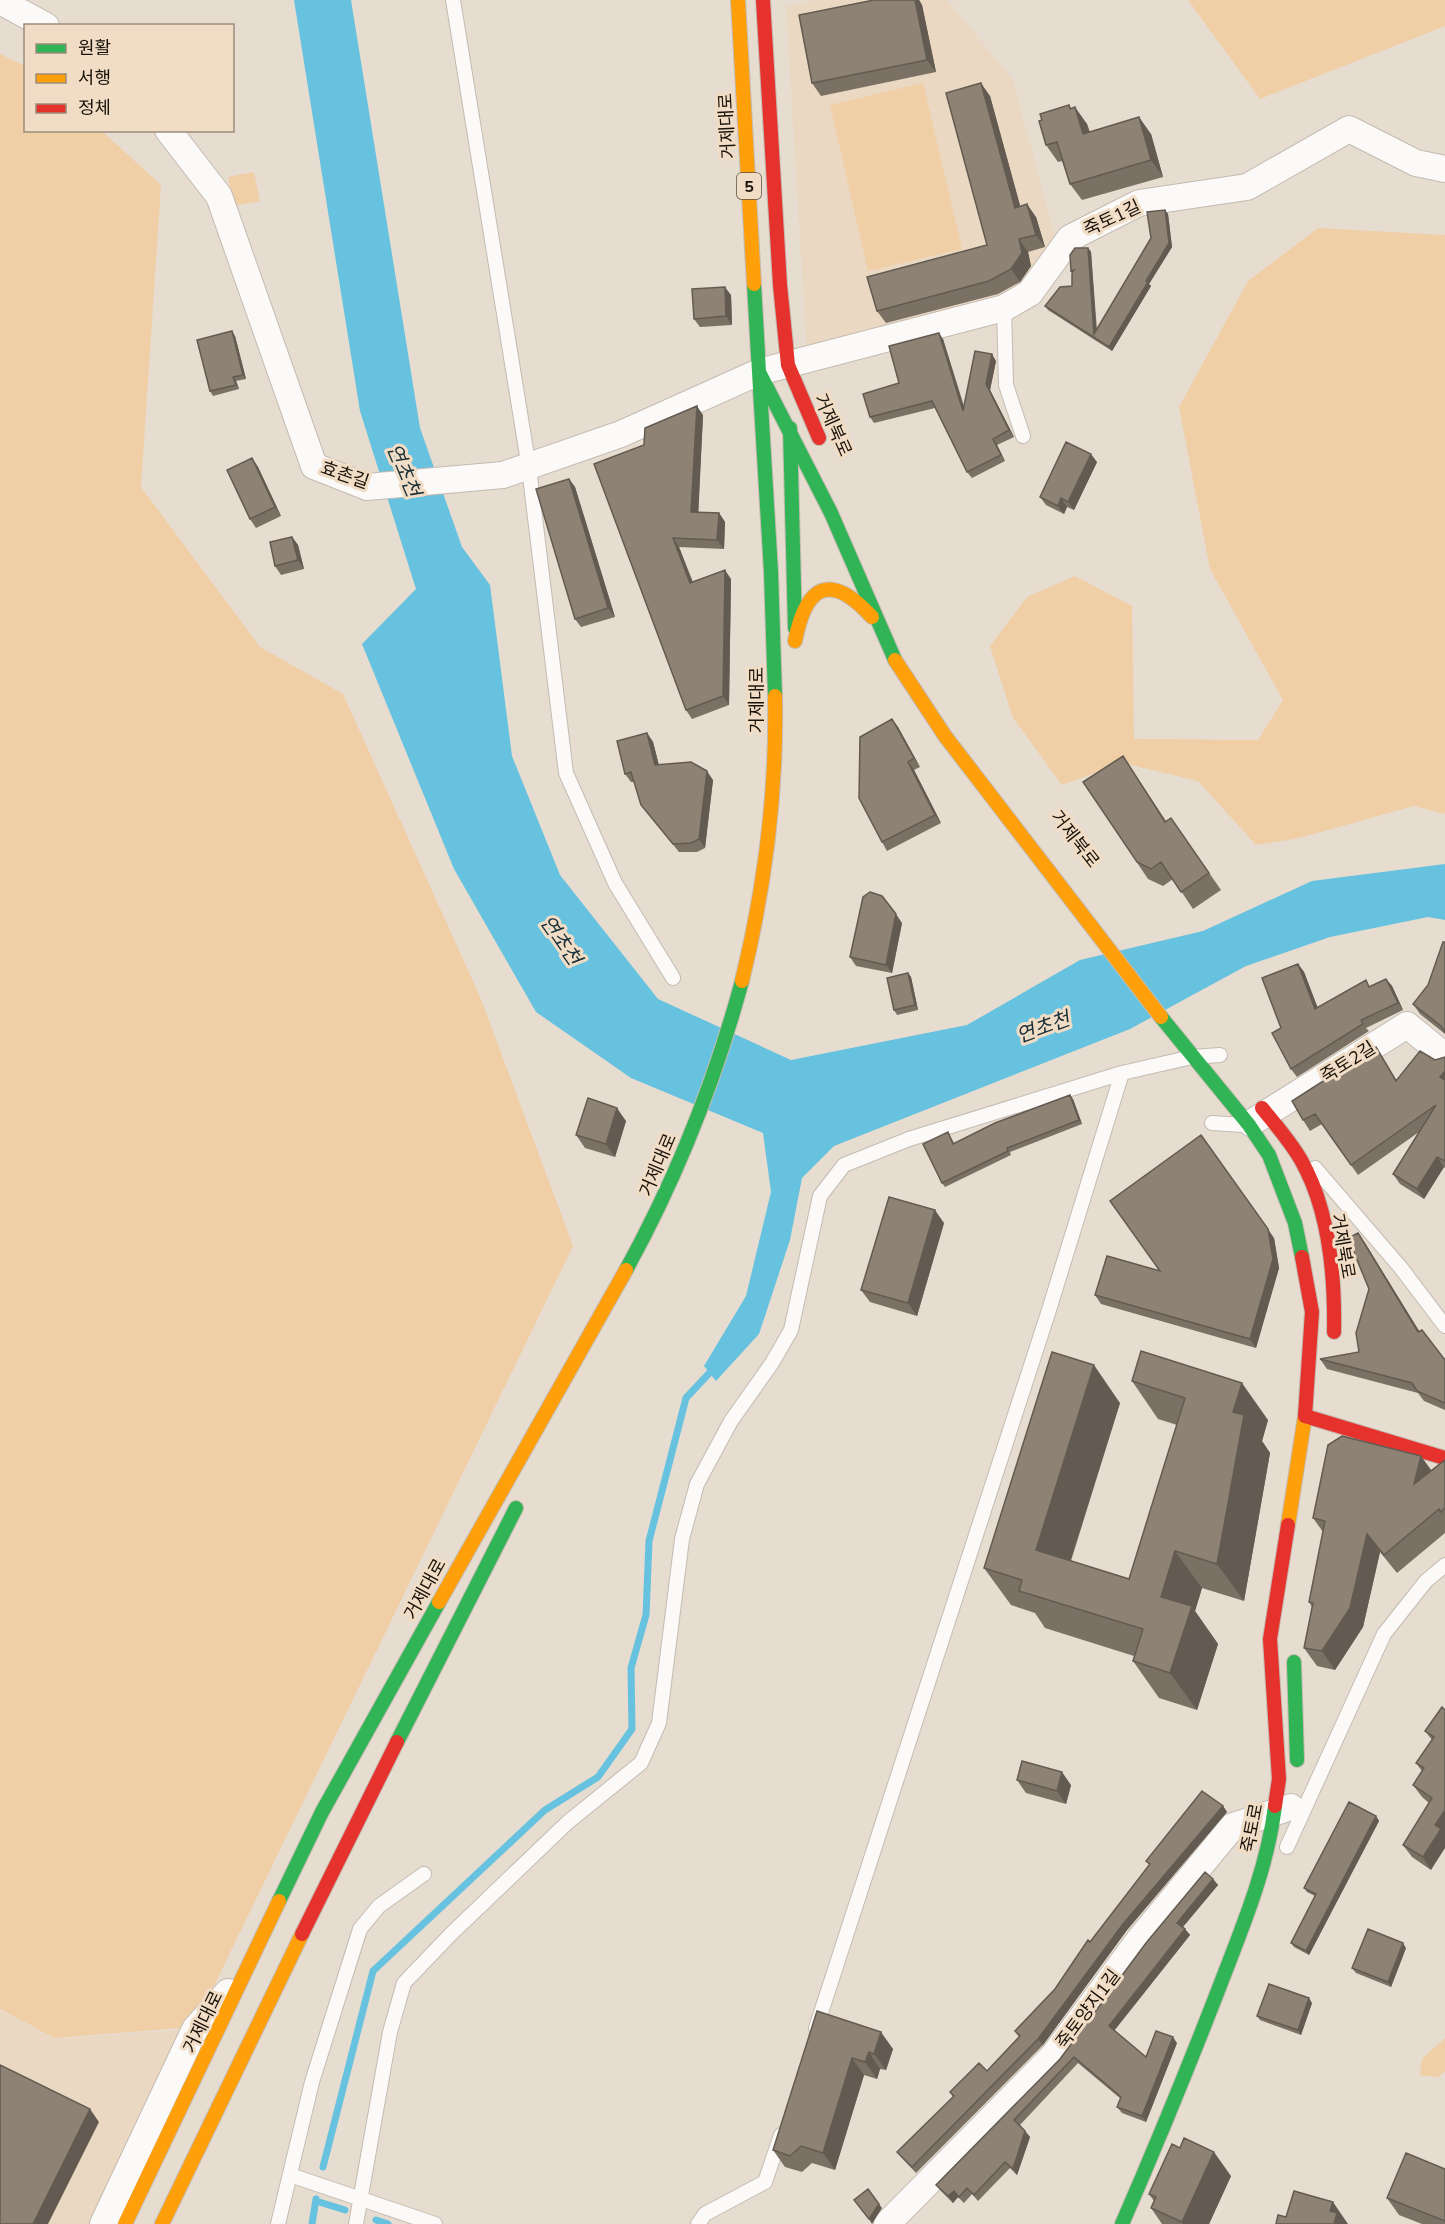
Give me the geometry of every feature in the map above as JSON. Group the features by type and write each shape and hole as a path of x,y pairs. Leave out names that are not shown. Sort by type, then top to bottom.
{"main road":[{"name":"거제대로","path":"125,2224 322,1812 660,1208 689,1137 739,991 759,906 774,756 776,679 738,0"},
{"name":"거제북로","path":"763,0 780,285 788,365 805,411 823,446"},
{"path":"788,365 796,660"},
{"name":"거제북로","path":"759,372 790,428 831,513 898,666 945,736 1192,1057 1256,1112 1300,1158 1316,1199 1327,1252 1335,1315 1333,1348"},
{"path":"795,641 800,614 807,602 815,593 833,588 865,608 881,628"},
{"path":"1209,1042 1223,1059"},
{"name":"거제북로","path":"1256,1112 1269,1155 1286,1192 1305,1260 1312,1312 1313,1397 1305,1416"},
{"path":"1305,1416 1445,1458"},
{"name":"죽토로","path":"1285,1852 1286,1805 1279,1779 1270,1640 1305,1416"},
{"path":"162,2224 346,1840 520,1500"},
{"path":"1293,1653 1297,1776"},
{"name":"죽토로","path":"1122,2224 1166,2124 1251,1905 1270,1845 1286,1805"},
{"path":"1136,2224 1195,2087 1234,1988"}],"street":[{"path":"0,1 42,24"},
{"name":"죽토1길","path":"759,372 1004,308 1030,293 1070,238 1138,203 1247,187 1349,129 1416,163 1445,169"},
{"name":"효촌길","path":"170,132 219,196 314,465 367,487 503,475 529,468 621,434 759,372"},
{"name":"죽토2길","path":"1256,1112 1407,1025 1445,1056"},
{"name":"죽토양지1길","path":"887,2224 1054,2055 1139,1940 1233,1826 1286,1805"},
{"path":"103,2224 195,2029 249,1967"}],"lane":[{"path":"453,0 529,468 566,773 615,883 673,978"},
{"path":"1004,308 1006,385 1023,436"},
{"path":"356,2224 390,2032 404,1983 451,1934 568,1822 640,1763 659,1723 681,1539 697,1484 730,1421 772,1363 791,1330 820,1196 844,1165 909,1139 1122,1073 1192,1057 1223,1059"},
{"path":"813,2038 1049,1310 1122,1073"},
{"path":"1212,1123 1256,1112"},
{"path":"1300,1158 1323,1174 1401,1268 1445,1326"},
{"path":"1285,1852 1384,1634 1426,1581 1445,1565"},
{"path":"278,2224 312,2082 360,1929 379,1906 424,1874"},
{"path":"698,2224 705,2214 765,2182 783,2127"},
{"path":"290,2175 435,2224"}],"shaded area":[{"path":"817,0 947,0 1013,80 1055,237 1028,291 807,356 786,6"},
{"path":"1188,0 1445,0 1445,26 1260,99"},
{"path":"0,54 24,66 24,132 103,132 161,185 141,487 260,647 343,694 481,999 573,1246 194,2027 54,2038 0,2009"},
{"path":"923,83 962,249 868,271 830,105"},
{"path":"254,172 260,201 233,206 228,177"},
{"path":"1318,228 1445,235 1445,814 1414,806 1299,838 1256,845 1198,781 1123,763 1062,785 1013,718 990,646 1027,597 1075,576 1132,606 1134,739 1258,740 1283,700 1210,569 1179,407 1248,281"},
{"path":"0,2010 54,2039 195,2029 103,2224 0,2224"},
{"path":"1445,2038 1445,2071 1439,2077 1420,2075 1422,2059"}],"water":[{"name":"연초천","path":"294,0 351,0 420,428 462,547 490,585 512,756 560,875 658,999 791,1060 967,1025 1080,960 1203,931 1312,881 1445,864 1445,920 1428,917 1330,937 1246,966 1130,1029 834,1146 802,1178 790,1240 759,1334 716,1381 704,1366 746,1296 771,1192 763,1133 631,1078 536,1012 454,869 362,644 416,589 360,411"}],"building":[{"path":"874,0 915,0 927,60 812,83 799,15"},
{"path":"981,83 1015,208 1027,204 1036,235 1019,239 1022,253 1011,269 989,281 877,311 867,277 987,245 946,93"},
{"path":"1069,105 1070,109 1075,107 1083,134 1139,117 1151,160 1070,184 1057,142 1046,145 1039,121 1042,120 1040,114"},
{"path":"1165,210 1169,243 1109,347 1045,306 1060,287 1072,286 1074,270 1071,271 1070,255 1075,248 1088,248 1094,334 1151,238 1147,212"},
{"path":"725,287 726,316 694,319 692,289"},
{"path":"232,331 243,375 233,377 236,385 210,391 197,340"},
{"path":"939,333 963,411 975,351 992,354 986,384 1009,430 993,439 1001,455 967,472 932,401 870,417 863,394 899,383 889,346"},
{"path":"697,406 691,512 719,513 717,540 673,538 690,583 725,570 723,696 686,710 594,464 644,445 645,428"},
{"path":"1066,442 1091,454 1068,502 1061,498 1058,506 1040,497"},
{"path":"252,458 275,507 250,519 227,470"},
{"path":"569,479 608,608 575,619 536,489"},
{"path":"292,537 298,560 275,566 270,542"},
{"path":"892,719 914,758 908,762 935,815 882,842 859,798 860,737"},
{"path":"647,733 655,765 691,762 707,771 699,839 691,843 673,844 641,805 631,772 625,774 617,741"},
{"path":"1123,756 1165,822 1171,818 1209,873 1181,892 1161,862 1151,869 1137,862 1083,782"},
{"path":"870,892 882,896 896,914 886,965 850,957 863,897"},
{"path":"1443,942 1445,942 1445,1032 1441,1026 1413,1004 1428,985"},
{"path":"1298,964 1315,1009 1366,980 1369,987 1386,979 1398,1003 1361,1020 1363,1024 1291,1069 1272,1033 1281,1028 1262,978"},
{"path":"908,973 915,1005 894,1010 887,978"},
{"path":"1376,1047 1396,1081 1420,1051 1435,1060 1445,1057 1445,1071 1440,1077 1445,1080 1445,1161 1437,1157 1417,1189 1393,1174 1436,1105 1351,1165 1315,1114 1303,1120 1292,1101"},
{"path":"1070,1095 1079,1120 1007,1148 1008,1151 942,1183 923,1144 948,1132 953,1144 995,1123"},
{"path":"588,1098 617,1108 606,1144 576,1135"},
{"path":"1201,1135 1268,1229 1273,1259 1250,1339 1095,1295 1107,1256 1160,1271 1110,1201"},
{"path":"889,1197 935,1210 908,1303 861,1290"},
{"path":"1358,1233 1418,1332 1422,1330 1445,1360 1445,1403 1417,1391 1412,1383 1320,1359 1359,1352 1356,1333 1369,1289 1348,1238"},
{"path":"1141,1351 1242,1383 1233,1412 1244,1415 1217,1564 1175,1551 1161,1597 1192,1606 1170,1673 1133,1661 1143,1629 1019,1591 1022,1580 984,1568 1052,1352 1094,1365 1036,1550 1129,1579 1185,1398 1132,1381"},
{"path":"1342,1436 1421,1456 1414,1484 1445,1460 1445,1508 1441,1512 1439,1509 1384,1555 1367,1534 1350,1608 1322,1651 1304,1648 1313,1603 1309,1602 1325,1521 1313,1518 1328,1445"},
{"path":"1442,1707 1445,1710 1445,1810 1435,1825 1441,1829 1423,1857 1403,1845 1432,1798 1413,1785 1424,1768 1416,1763 1434,1737 1425,1731"},
{"path":"1022,1761 1062,1772 1057,1791 1017,1780"},
{"path":"1202,1791 1223,1806 1123,1924 1038,2039 912,2167 897,2152 954,2096 950,2092 979,2063 987,2071 1020,2036 1015,2031 1055,1989 1088,1940 1090,1942 1150,1864 1146,1861"},
{"path":"1349,1802 1376,1816 1306,1951 1291,1943 1316,1894 1304,1888"},
{"path":"1205,1872 1213,1879 1177,1923 1185,1929 1109,2026 1146,2057 1156,2031 1173,2037 1142,2116 1117,2107 1121,2097 1074,2057 1014,2120 1025,2131 1013,2169 1005,2162 974,2195 967,2188 959,2197 954,2191 948,2196 936,2185 1060,2059 1146,1943"},
{"path":"1368,1929 1403,1943 1388,1982 1352,1968"},
{"path":"1269,1984 1309,1998 1298,2030 1257,2016"},
{"path":"817,2011 881,2032 874,2054 869,2052 865,2062 852,2058 823,2153 801,2146 790,2156 773,2150"},
{"path":"0,2065 90,2109 33,2224 0,2224"},
{"path":"1184,2138 1214,2152 1182,2222 1151,2208 1156,2197 1149,2194 1172,2144 1180,2148"},
{"path":"1406,2153 1445,2169 1445,2221 1387,2198"},
{"path":"868,2189 879,2204 869,2219 854,2200"},
{"path":"1294,2191 1333,2202 1330,2211 1337,2213 1334,2224 1276,2224 1278,2215 1286,2217"}],"waterway":[{"path":"323,2167 373,1971 545,1810 598,1777 632,1729 631,1668 646,1615 649,1541 686,1398 715,1367"},
{"path":"312,2224 316,2199"},
{"path":"316,2201 345,2210"},
{"path":"376,2220 388,2224"}],"traffic: fast":[{"path":"754,284 759,372 831,513 895,660"},
{"path":"759,372 771,572 775,696"},
{"path":"790,428 795,628"},
{"path":"626,1270 661,1201 693,1129 720,1056 742,981"},
{"path":"1161,1017 1249,1125 1269,1155 1295,1223 1302,1257"},
{"path":"397,1742 516,1508"},
{"path":"279,1901 322,1812 439,1602"},
{"path":"1294,1662 1297,1760"},
{"path":"1122,2224 1184,2077 1245,1921 1260,1876 1275,1806"}],"traffic: slow":[{"path":"738,0 754,284"},
{"path":"795,641 806,607 813,597 822,591 832,590 844,593 872,617"},
{"path":"895,660 945,736 1161,1017"},
{"path":"742,981 757,910 768,839 774,768 775,696"},
{"path":"439,1602 626,1270"},
{"path":"1288,1525 1305,1416"},
{"path":"125,2224 279,1901"},
{"path":"162,2224 302,1934"}],"traffic: jam":[{"path":"763,0 780,285 788,365 819,438"},
{"path":"1262,1108 1297,1153 1318,1200 1324,1221 1331,1266 1334,1332"},
{"path":"1302,1257 1312,1312 1305,1416 1445,1458"},
{"path":"1275,1806 1279,1779 1270,1639 1288,1525"},
{"path":"302,1934 397,1742"}]}
